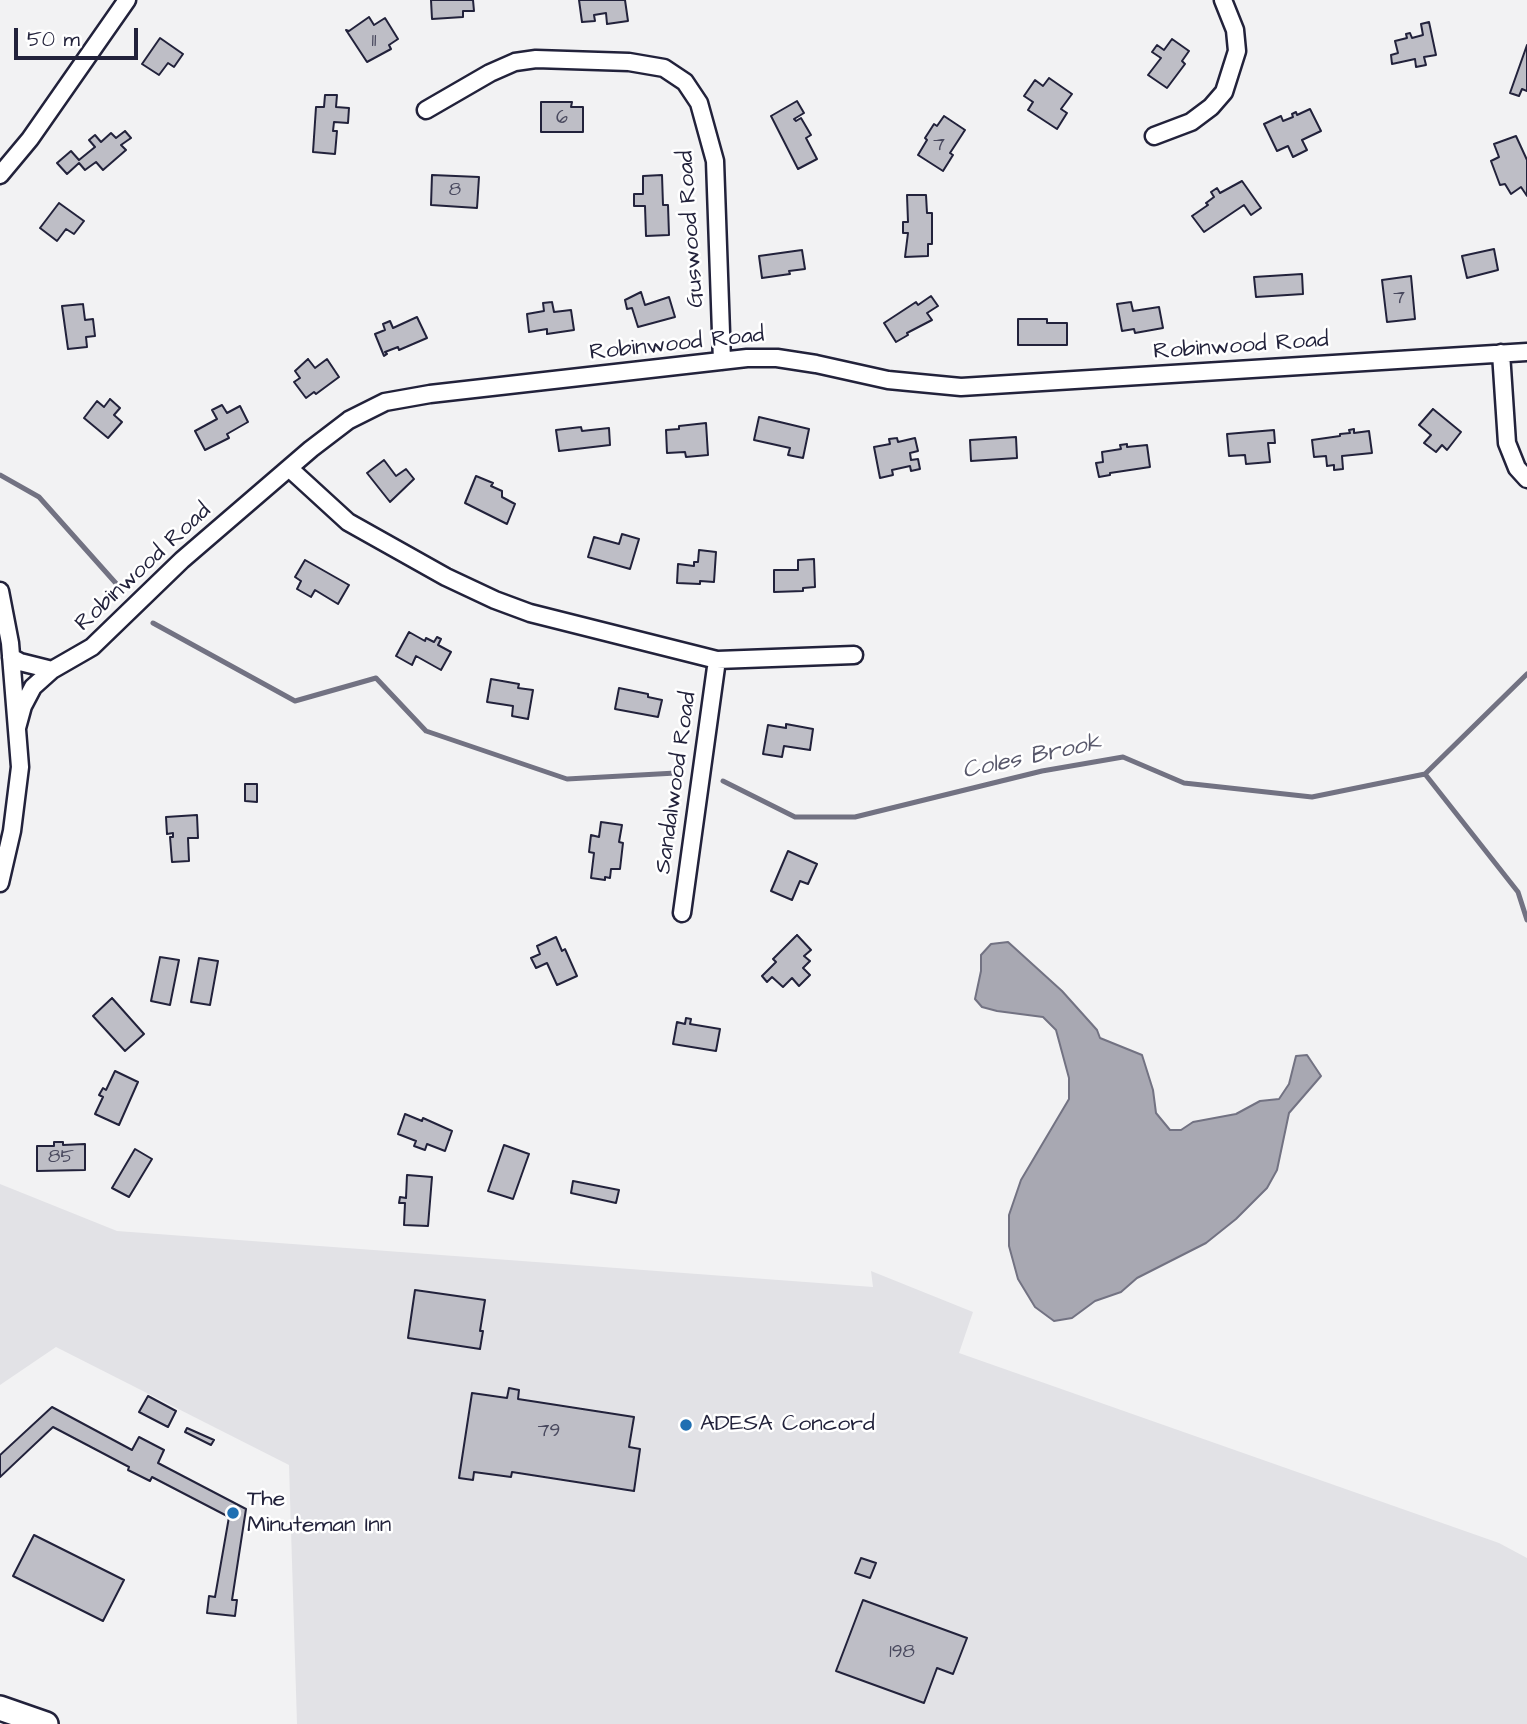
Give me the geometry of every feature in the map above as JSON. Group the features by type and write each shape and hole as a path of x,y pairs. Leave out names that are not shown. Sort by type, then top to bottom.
{"highway":[{"path":"0,1708 46,1724"}],"street":[{"path":"0,175 30,139 127,0"},
{"path":"1154,136 1191,122 1211,107 1224,92 1237,51 1235,30 1223,0"},
{"name":"Guswood Road","path":"426,110 490,73 515,62 536,59 641,64 664,68 685,82 699,103 715,162 722,361"},
{"name":"Robinwood Road","path":"17,728 23,706 33,687 52,670 92,648 183,560 289,468 349,420 385,402 430,394 722,361 777,358 888,380 961,387 1527,352"},
{"path":"1501,353 1507,443 1517,468 1527,479"},
{"path":"289,468 348,522 446,577 495,600 564,623 718,660 855,655"},
{"path":"0,591 11,657 20,767 12,831 0,883"},
{"path":"11,657 52,670"},
{"name":"Sandalwood Road","path":"682,913 718,660"}],"shaded area":[{"path":"1008,942 1062,991 1097,1030 1100,1038 1142,1055 1153,1090 1156,1113 1170,1130 1181,1130 1193,1122 1236,1114 1260,1101 1279,1099 1289,1084 1296,1056 1307,1055 1321,1076 1289,1113 1277,1170 1267,1188 1236,1219 1206,1243 1137,1278 1121,1292 1095,1301 1072,1318 1054,1321 1035,1307 1018,1279 1009,1246 1009,1215 1021,1180 1069,1099 1069,1078 1056,1030 1043,1017 997,1011 982,1007 975,999 981,971 981,955 991,944"},
{"name":"ADESA Concord","path":"0,1184 117,1231 873,1287 871,1271 973,1312 959,1353 1499,1543 1527,1558 1527,1724 297,1724 289,1465 56,1347 0,1385"}],"building":[{"path":"431,0 473,0 474,11 463,11 463,17 432,19"},
{"path":"579,0 625,0 628,21 607,24 606,13 594,15 595,21 582,22"},
{"path":"369,17 374,25 385,18 398,39 389,45 391,49 367,62 346,30 349,31"},
{"path":"1429,22 1436,55 1424,57 1426,65 1416,67 1415,59 1392,64 1391,55 1398,53 1395,41 1407,38 1406,34 1410,33 1412,38 1423,35 1421,24"},
{"path":"160,38 183,54 174,67 168,63 159,75 142,64"},
{"path":"1172,39 1189,51 1182,61 1185,64 1167,88 1148,75 1161,58 1152,52 1157,45 1164,50"},
{"path":"1527,45 1527,91 1522,89 1519,96 1510,93"},
{"path":"1049,78 1072,94 1061,109 1067,113 1057,129 1028,110 1033,102 1024,96 1035,80 1043,86"},
{"path":"325,95 337,95 336,107 349,108 348,123 334,122 333,131 337,131 335,154 313,152 316,107 324,107"},
{"path":"797,101 804,113 794,119 796,121 801,118 811,135 806,138 817,159 798,169 771,116"},
{"path":"541,102 572,102 571,107 583,107 583,132 541,132"},
{"path":"1310,109 1321,131 1302,140 1307,150 1293,157 1288,146 1277,151 1264,124 1281,116 1283,121 1293,117 1292,114 1296,112 1297,115"},
{"path":"944,116 965,130 950,153 953,155 943,171 918,155 934,124 937,126"},
{"path":"125,131 131,138 121,145 126,150 103,170 96,162 85,170 79,163 67,174 57,163 71,151 79,160 95,147 89,140 95,135 101,142 111,133 116,138"},
{"path":"1516,136 1527,160 1527,196 1521,187 1511,194 1505,184 1500,185 1491,161 1499,157 1494,144"},
{"path":"432,175 479,177 477,208 431,205"},
{"path":"662,175 663,205 668,205 669,235 646,236 645,206 634,206 634,194 643,194 643,176"},
{"path":"1242,181 1261,208 1251,215 1244,205 1204,232 1192,216 1208,205 1206,203 1214,197 1211,192 1217,188 1220,193"},
{"path":"907,195 926,195 927,213 932,213 932,244 928,244 928,256 905,257 908,233 903,233 903,222 908,222"},
{"path":"59,203 84,221 74,234 66,229 57,241 40,228"},
{"path":"1494,249 1498,270 1467,278 1462,256"},
{"path":"802,250 805,269 762,278 759,256"},
{"path":"1302,274 1303,294 1256,297 1254,277"},
{"path":"1411,276 1415,319 1387,322 1382,280"},
{"path":"641,292 645,305 669,297 675,317 638,327 632,308 627,309 625,300"},
{"path":"931,296 938,306 927,313 932,320 896,342 884,323 916,302 918,305"},
{"path":"552,302 554,312 571,310 574,330 547,334 547,329 529,332 527,314 544,311 543,303"},
{"path":"1131,302 1133,311 1159,307 1163,328 1135,333 1134,329 1122,331 1117,304"},
{"path":"83,304 85,320 93,319 95,336 86,337 87,347 68,349 62,306"},
{"path":"417,317 427,338 399,350 398,347 385,352 387,354 384,356 375,334 385,330 383,324 390,321 393,328"},
{"path":"1018,319 1047,319 1047,323 1067,323 1067,345 1018,345"},
{"path":"308,359 315,368 327,359 339,377 306,398 294,382 300,378 295,371"},
{"path":"110,399 120,408 114,415 122,422 108,438 84,418 97,401 104,407"},
{"path":"222,405 227,413 240,406 248,422 227,434 229,438 205,450 195,431 217,419 212,410"},
{"path":"1433,409 1461,432 1447,450 1442,445 1436,452 1424,443 1431,435 1419,425"},
{"path":"759,417 809,429 803,458 788,455 790,448 754,440"},
{"path":"706,423 708,455 686,457 685,452 667,453 666,430"},
{"path":"581,427 582,431 609,428 610,445 559,451 556,430"},
{"path":"1354,429 1354,433 1369,431 1372,453 1342,456 1343,469 1334,470 1334,465 1327,466 1326,456 1314,457 1312,440 1340,436"},
{"path":"1274,430 1275,443 1268,443 1270,462 1246,464 1245,455 1229,456 1227,434"},
{"path":"1016,437 1017,458 971,461 970,440"},
{"path":"897,438 898,442 915,438 918,451 910,453 911,460 918,459 920,469 911,471 910,466 892,470 893,475 880,478 874,447 890,444 889,439"},
{"path":"1127,444 1127,447 1147,445 1150,467 1099,477 1096,463 1103,462 1102,452 1121,449 1120,445"},
{"path":"384,460 396,476 406,469 414,479 390,502 367,473"},
{"path":"476,476 493,483 491,486 502,491 502,497 515,504 507,524 465,503"},
{"path":"622,534 639,539 630,569 588,557 594,537 619,544"},
{"path":"699,550 716,552 714,582 677,583 678,564 694,566 694,562 698,562"},
{"path":"814,559 815,587 803,588 803,591 774,592 774,570 798,570 798,560"},
{"path":"305,560 349,585 338,604 315,590 311,597 297,589 301,581 295,577"},
{"path":"409,632 425,641 426,638 434,642 437,637 441,639 438,645 451,652 441,670 416,656 412,665 396,656"},
{"path":"491,679 519,684 518,688 533,690 528,719 512,716 513,706 487,702"},
{"path":"619,688 662,700 658,717 615,709"},
{"path":"786,724 813,729 810,750 784,746 782,757 763,754 768,725 786,728"},
{"path":"245,784 257,784 257,802 245,801"},
{"path":"197,815 198,838 188,838 189,861 172,862 170,837 173,837 173,833 167,834 166,817"},
{"path":"601,822 622,825 619,842 623,843 620,869 611,869 610,878 605,877 605,880 591,878 594,853 589,852 591,835 599,837"},
{"path":"788,851 817,864 808,884 800,881 792,900 771,891"},
{"path":"797,935 811,950 804,956 810,961 803,968 810,975 799,986 792,978 783,987 772,977 767,982 762,976 776,962 773,959"},
{"path":"556,937 562,951 565,949 577,976 557,985 547,963 536,968 531,958 540,954 537,946"},
{"path":"160,957 179,960 170,1005 151,1001"},
{"path":"199,958 218,961 210,1005 191,1002"},
{"path":"112,998 144,1034 125,1051 93,1016"},
{"path":"686,1018 691,1019 690,1024 720,1029 716,1051 673,1044 677,1022 685,1024"},
{"path":"115,1071 138,1082 119,1125 95,1114 103,1097 99,1095 103,1088 106,1090"},
{"path":"405,1114 422,1121 423,1118 452,1131 445,1151 427,1144 425,1150 414,1146 416,1141 398,1134"},
{"path":"54,1142 63,1142 63,1145 85,1144 85,1170 37,1171 37,1146 54,1146"},
{"path":"504,1145 529,1154 513,1199 488,1191"},
{"path":"135,1149 152,1159 129,1197 112,1188"},
{"path":"407,1175 432,1177 428,1226 404,1225 405,1203 399,1203 400,1197 406,1198"},
{"path":"573,1181 619,1190 616,1203 571,1193"},
{"path":"415,1290 485,1300 480,1349 408,1338"},
{"path":"509,1388 519,1390 518,1399 634,1417 629,1447 640,1449 634,1491 512,1472 511,1477 474,1472 473,1480 459,1478 472,1393 507,1398"},
{"path":"148,1396 176,1411 168,1427 139,1412"},
{"name":"The Minuteman Inn","path":"52,1407 132,1450 139,1437 164,1450 158,1463 246,1509 232,1600 237,1600 235,1616 207,1613 209,1596 215,1597 229,1517 152,1477 150,1481 128,1470 129,1467 53,1427 0,1477 0,1455"},
{"path":"187,1428 214,1440 211,1445 185,1432"},
{"path":"34,1535 124,1580 103,1621 13,1576"},
{"path":"861,1558 876,1563 870,1578 855,1573"},
{"path":"863,1600 967,1638 953,1674 937,1668 924,1703 836,1671"}],"waterway":[{"name":"Coles Brook","path":"0,475 39,497 121,589"},
{"name":"Coles Brook","path":"153,623 295,701 376,678 426,731 567,779 676,773"},
{"path":"1425,774 1527,674"},
{"name":"Coles Brook","path":"723,781 795,817 855,817 1042,771 1123,757 1184,783 1312,797 1425,774 1518,892 1527,920"}],"place":[{"name":"ADESA Concord","path":"686,1425"},
{"name":"The Minuteman Inn","path":"233,1513"}]}
